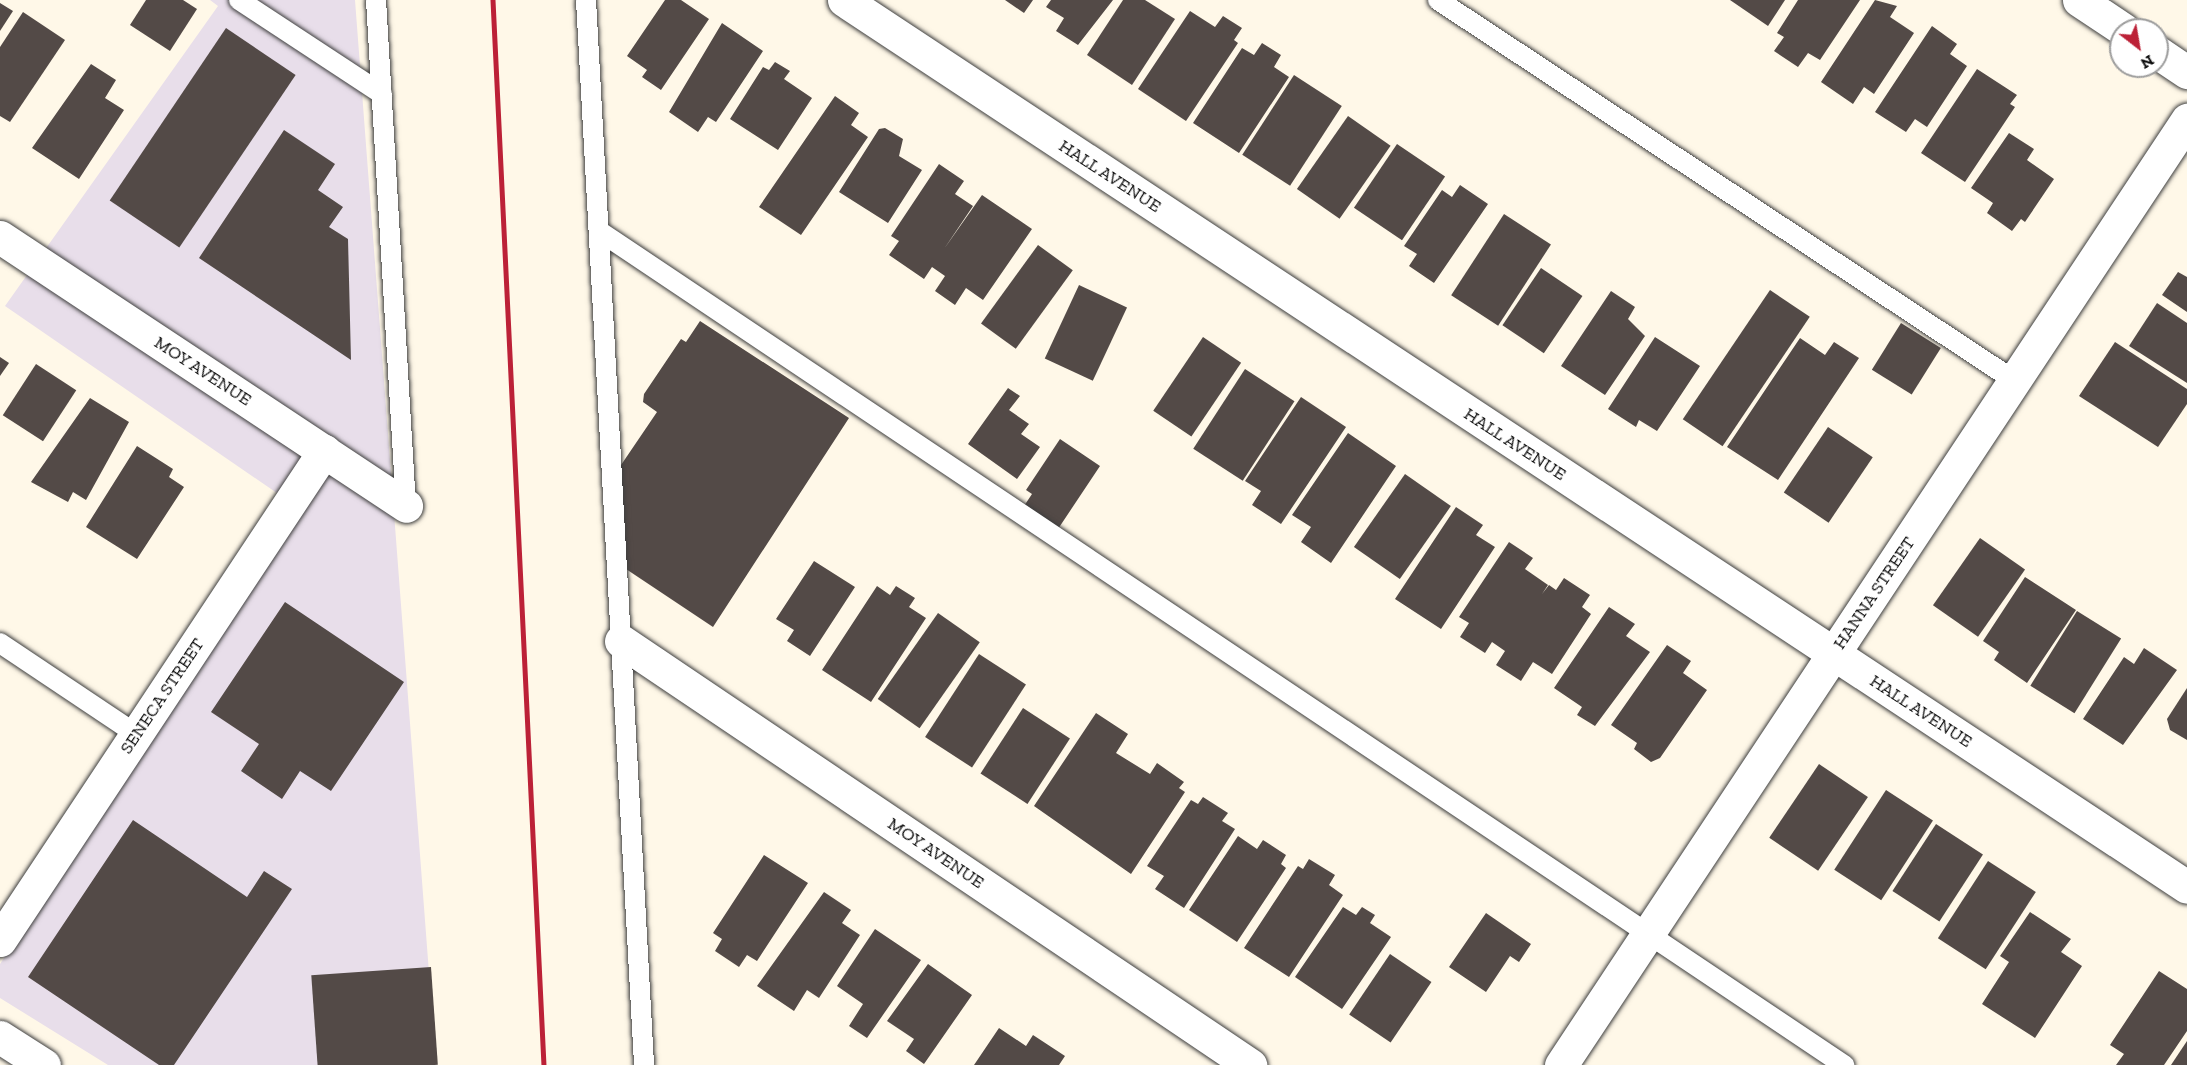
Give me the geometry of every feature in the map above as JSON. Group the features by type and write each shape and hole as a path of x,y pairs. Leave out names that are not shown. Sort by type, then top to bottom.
{"street":[{"name":"HALL AVENUE","path":"844,0 2187,887"},
{"path":"2079,0 2109,20"},
{"path":"2169,60 2187,72"},
{"name":"HANNA STREET","path":"1561,1065 2187,120"},
{"name":"MOY AVENUE","path":"0,237 406,506"},
{"name":"SENECA STREET","path":"0,940 324,451"},
{"name":"MOY AVENUE","path":"621,641 1251,1065"},
{"path":"0,1037 44,1065"}],"lane":[{"path":"239,0 382,94"},
{"path":"376,0 406,506"},
{"path":"586,0 644,1065"},
{"path":"1437,0 2015,381"},
{"path":"598,231 1844,1065"},
{"path":"0,644 136,734"}],"shaded area":[{"path":"210,0 355,0 436,1065 108,1065 0,998 0,964 303,511 5,306 218,6"}],"building":[{"path":"146,0 183,0 197,9 170,51 130,25"},
{"path":"665,0 681,0 709,19 661,90 642,77 647,70 627,56"},
{"path":"1005,0 1033,0 1024,13"},
{"path":"1051,0 1113,0 1078,45 1056,31 1064,18 1046,7"},
{"path":"1123,0 1145,0 1175,19 1132,85 1087,55"},
{"path":"1730,0 1785,0 1768,26"},
{"path":"1798,0 1860,0 1820,60 1808,53 1798,67 1774,51 1784,37 1777,33"},
{"path":"1875,0 1897,6 1890,17 1914,33 1874,94 1864,87 1853,104 1821,82"},
{"path":"0,3 13,11 0,31"},
{"path":"1190,11 1215,27 1223,16 1242,28 1234,40 1238,43 1186,121 1138,89"},
{"path":"23,12 65,40 10,122 0,116 0,47"},
{"path":"722,23 763,51 716,122 708,117 698,132 669,112"},
{"path":"1932,26 1957,44 1950,54 1967,66 1927,127 1915,119 1906,132 1875,112"},
{"path":"226,28 296,75 179,247 110,200"},
{"path":"1262,43 1281,55 1274,67 1289,77 1239,153 1193,123 1242,48 1254,55"},
{"path":"775,62 790,71 784,79 812,98 778,150 730,119 763,67 769,70"},
{"path":"91,64 116,80 105,98 124,110 79,179 32,148"},
{"path":"1977,69 2017,95 2010,104 2015,107 1965,182 1921,153"},
{"path":"1294,75 1342,106 1290,186 1242,155"},
{"path":"835,96 859,113 851,125 868,137 801,235 759,207"},
{"path":"1348,116 1391,146 1340,219 1297,189"},
{"path":"885,128 903,139 899,156 922,170 888,223 839,192 879,129"},
{"path":"284,130 335,164 318,190 343,207 329,227 348,239 351,360 199,258"},
{"path":"2009,133 2034,149 2027,160 2054,179 2025,222 2021,219 2012,231 1987,213 1993,203 1971,188"},
{"path":"1397,144 1445,176 1402,240 1354,208"},
{"path":"939,164 964,181 955,194 973,206 944,249 982,195 1032,229 983,300 966,288 955,305 935,291 945,276 932,267 924,279 889,255 899,241 891,236"},
{"path":"1460,185 1488,204 1434,283 1409,266 1417,254 1404,246 1442,190 1452,197"},
{"path":"1504,214 1551,244 1498,326 1451,295"},
{"path":"1038,245 1073,270 1016,349 981,323"},
{"path":"1541,268 1582,296 1544,353 1502,325"},
{"path":"2178,272 2187,277 2187,312 2162,295"},
{"path":"1079,285 1127,307 1093,381 1045,358"},
{"path":"1770,290 1810,317 1723,446 1683,419"},
{"path":"1611,291 1635,307 1628,319 1645,336 1605,395 1561,366"},
{"path":"2157,303 2187,323 2187,383 2129,346"},
{"path":"700,321 849,418 713,627 623,567 619,468 657,412 643,402 644,394 681,339 686,342"},
{"path":"1901,323 1941,348 1912,395 1872,370"},
{"path":"1203,337 1241,363 1191,437 1153,411"},
{"path":"1655,337 1700,366 1657,431 1639,420 1636,427 1608,409"},
{"path":"1800,338 1825,355 1834,342 1859,358 1778,480 1727,447"},
{"path":"2115,342 2187,389 2187,404 2158,447 2079,396"},
{"path":"0,357 9,363 0,376"},
{"path":"36,364 76,390 43,441 3,415"},
{"path":"1245,369 1294,401 1243,481 1193,449"},
{"path":"1008,388 1020,396 1009,410 1029,424 1021,434 1040,447 1017,479 968,444"},
{"path":"1301,397 1346,427 1281,524 1252,505 1261,491 1245,481"},
{"path":"90,398 129,422 86,500 73,492 68,502 31,482"},
{"path":"1828,427 1873,457 1829,523 1784,492"},
{"path":"1348,433 1396,466 1331,563 1301,542 1311,527 1292,515"},
{"path":"1060,439 1100,466 1058,529 1024,506 1032,494 1026,490"},
{"path":"137,446 173,469 169,477 184,487 137,559 86,527"},
{"path":"1405,474 1451,506 1400,579 1354,547"},
{"path":"1456,507 1483,525 1476,535 1495,547 1441,629 1395,599"},
{"path":"1980,538 2025,570 1978,637 1933,605"},
{"path":"1509,542 1533,558 1525,569 1548,585 1542,594 1549,585 1556,590 1564,578 1590,595 1582,607 1591,614 1552,674 1533,662 1521,681 1496,665 1505,651 1492,642 1485,653 1460,637 1469,623 1459,617"},
{"path":"814,561 855,587 810,656 787,641 794,630 776,619"},
{"path":"2025,577 2076,610 2027,683 1994,660 1999,652 1983,641"},
{"path":"877,586 890,595 896,586 915,598 909,607 926,618 871,702 822,670"},
{"path":"285,602 404,682 331,791 300,771 282,799 241,771 259,744 211,712"},
{"path":"1609,607 1635,624 1626,636 1650,652 1595,726 1577,715 1582,707 1554,688"},
{"path":"2077,611 2121,639 2074,713 2030,686"},
{"path":"938,613 980,642 920,728 878,699"},
{"path":"1667,645 1691,661 1683,673 1707,690 1660,758 1651,762 1634,749 1637,743 1611,725"},
{"path":"2144,648 2177,670 2123,745 2083,719 2124,657 2134,664"},
{"path":"979,654 1026,684 972,768 925,737"},
{"path":"2187,688 2187,740 2170,730 2167,719"},
{"path":"1023,708 1070,738 1027,804 981,773"},
{"path":"1096,713 1128,734 1116,753 1150,774 1157,763 1184,782 1179,788 1185,792 1131,874 1034,806"},
{"path":"1819,764 1868,797 1818,871 1769,838"},
{"path":"1886,790 1933,820 1881,900 1834,870"},
{"path":"1203,797 1228,813 1222,821 1235,829 1184,908 1155,889 1164,876 1147,866 1191,800 1198,804"},
{"path":"133,820 247,897 264,871 292,889 174,1065 159,1065 28,977"},
{"path":"1936,824 1983,854 1939,922 1892,891"},
{"path":"1238,836 1257,849 1263,840 1286,855 1281,864 1286,868 1237,942 1189,910"},
{"path":"764,855 808,883 757,961 747,955 739,967 715,951 722,939 713,933"},
{"path":"1309,859 1335,875 1329,885 1343,895 1289,977 1244,948 1298,866 1303,869"},
{"path":"1988,861 2036,892 1986,969 1938,938"},
{"path":"824,892 851,910 842,923 860,935 819,998 807,990 794,1011 757,986"},
{"path":"1343,907 1356,915 1362,907 1375,915 1370,923 1391,937 1342,1009 1295,977"},
{"path":"2030,912 2071,939 2061,952 2082,966 2035,1038 1982,1004 2009,962 2000,956"},
{"path":"1486,913 1531,944 1519,962 1510,956 1486,992 1449,967"},
{"path":"875,929 921,960 867,1038 849,1026 863,1004 837,986"},
{"path":"1390,954 1431,982 1391,1042 1349,1015"},
{"path":"928,964 972,995 924,1064 906,1051 914,1039 887,1021"},
{"path":"431,967 438,1065 318,1065 311,975"},
{"path":"2159,971 2187,989 2187,1031 2164,1065 2116,1065 2124,1054 2110,1045"},
{"path":"999,1028 1026,1046 1033,1035 1065,1056 1059,1065 974,1065"},
{"path":"2187,1041 2187,1065 2171,1065"}],"railway":[{"path":"493,0 544,1065"}]}
